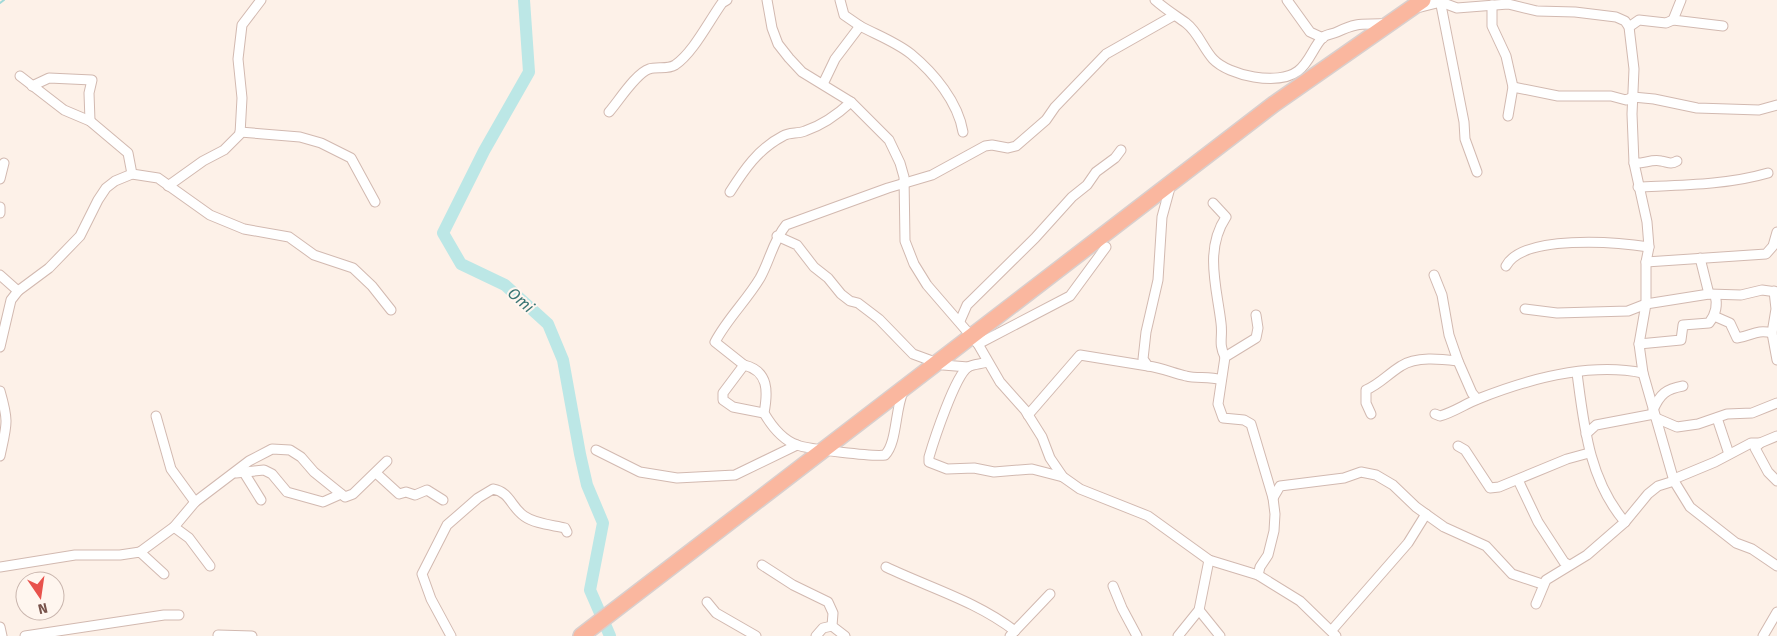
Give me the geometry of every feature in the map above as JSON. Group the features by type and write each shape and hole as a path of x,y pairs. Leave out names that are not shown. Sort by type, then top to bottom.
{"highway":[{"path":"581,636 1274,104 1423,0"}],"street":[{"path":"168,186 203,161 224,150 240,132 242,98 238,59 242,25 261,0"},
{"path":"609,112 641,73 649,69 666,68 676,64 693,48 722,3 727,0"},
{"path":"767,0 778,44 802,72 851,102 889,140 900,163 904,184 905,241 914,264 927,285 978,344 1000,382 1028,415 1063,477"},
{"path":"840,0 844,15 860,26 910,53 928,70 954,105 960,117 963,132"},
{"path":"1155,0 1173,16 1185,22 1224,69 1262,79 1278,78 1298,72 1310,60 1323,38 1359,23 1388,24 1410,9 1440,1 1457,8 1508,4 1537,11 1600,15 1616,17 1629,24"},
{"path":"1288,0 1310,32 1323,38"},
{"path":"1673,20 1682,0"},
{"path":"1440,1 1466,139 1477,172"},
{"path":"1492,5 1492,26 1506,56 1513,86 1508,116"},
{"path":"943,365 921,372 904,391 898,404 892,445 885,455 797,445 772,426 764,413 767,398 766,382 762,374 744,365 715,342 761,277 777,236 786,225 807,216 932,175 985,146 992,144 1008,148 1016,146 1046,120 1055,107 1106,54 1173,16"},
{"path":"1629,24 1639,20 1666,23 1673,20 1723,26"},
{"path":"1629,24 1634,69 1634,164 1647,222 1649,247 1646,262 1646,304 1640,344 1643,373 1674,480 1690,507 1736,543 1752,549 1777,566"},
{"path":"823,84 835,59 860,26"},
{"path":"20,76 64,110 90,121 128,153 132,174"},
{"path":"32,86 49,78 92,80 89,93 90,121"},
{"path":"1513,86 1558,96 1611,96 1626,100 1633,97 1654,99 1697,108 1759,110 1777,105"},
{"path":"730,192 749,162 784,134 804,132 822,124 840,113 851,102"},
{"path":"240,132 300,137 321,143 350,158 375,202"},
{"path":"960,321 967,305 1035,238 1096,172 1115,158 1121,150"},
{"path":"1634,164 1646,164 1651,160 1672,164 1677,161"},
{"path":"0,179 4,163"},
{"path":"1148,366 1143,360 1144,347 1158,280 1162,217 1174,172"},
{"path":"1638,187 1690,184 1754,177 1768,173"},
{"path":"0,347 11,300 18,291 49,268 80,236 106,188 115,180 132,174 158,178 210,215 244,229 289,237 314,255 353,268 372,286 391,310"},
{"path":"1213,202 1226,217 1220,226 1213,259 1222,325 1220,346 1225,357 1218,404 1222,418 1244,420 1251,424 1272,498 1274,531 1268,554 1260,567 1258,575"},
{"path":"0,207 0,213"},
{"path":"1646,262 1766,254 1773,246 1777,232"},
{"path":"777,236 797,245 814,267 823,272 841,294 850,301 858,303 878,319 913,354 943,365 968,367 987,362"},
{"path":"1506,266 1510,258 1539,246 1607,244 1649,247"},
{"path":"978,344 1070,296 1106,246"},
{"path":"1640,344 1681,340 1683,325 1709,323 1714,316 1717,301 1712,294 1700,258"},
{"path":"0,275 18,291"},
{"path":"1434,275 1442,295 1458,361 1472,393 1477,399"},
{"path":"1526,309 1557,313 1628,311 1646,304 1712,294 1741,295 1762,290 1775,292 1776,321 1772,333 1777,354"},
{"path":"1225,357 1256,338 1258,328 1256,315"},
{"path":"1714,316 1730,324 1737,338 1759,330 1772,333"},
{"path":"1028,415 1080,355 1148,366 1186,376 1210,377 1221,380"},
{"path":"1370,414 1366,403 1366,390 1379,384 1403,364 1424,360 1458,361"},
{"path":"744,365 723,393 723,400 733,407 764,413"},
{"path":"968,367 949,400 929,457 929,462 947,469 974,468 994,472 1032,469 1063,477 1080,489 1148,516 1209,560 1258,575 1300,600 1334,633 1408,543 1426,514"},
{"path":"1435,414 1440,416 1453,412 1477,399 1528,382 1602,369 1643,373"},
{"path":"1577,373 1589,453 1610,505 1625,522"},
{"path":"1655,414 1660,396 1669,388 1683,386"},
{"path":"0,391 8,418 8,430 0,456"},
{"path":"1586,434 1596,425 1655,414 1677,428 1727,414 1752,413 1777,403"},
{"path":"156,416 171,469 195,502"},
{"path":"1717,418 1729,454"},
{"path":"1777,436 1760,443 1755,448 1768,472 1777,480"},
{"path":"1536,604 1542,584 1578,561 1625,522 1648,494 1658,486 1751,442 1760,443"},
{"path":"596,450 640,472 677,478 735,475 797,445"},
{"path":"1458,446 1465,450 1490,488 1499,488 1567,459 1589,453"},
{"path":"0,567 75,556 120,555 140,552 174,527 195,502 231,474 272,449 290,450 301,457 314,472 345,497 353,494 387,461"},
{"path":"231,474 243,471 264,470 272,474 287,492 323,502 340,494"},
{"path":"243,471 261,500"},
{"path":"1272,498 1280,486 1344,478 1361,472 1368,473 1393,485 1426,514 1453,532 1479,540 1512,574 1542,584"},
{"path":"376,473 399,494 406,492 415,496 427,490 442,500"},
{"path":"1518,480 1538,522 1564,562 1569,565"},
{"path":"451,636 431,599 422,574 448,525 478,498 493,489 501,490 522,515 533,521 565,528 567,532"},
{"path":"174,527 189,538 210,566"},
{"path":"140,552 164,574"},
{"path":"1178,636 1199,610 1209,560"},
{"path":"762,565 794,585 828,602 833,614 832,626"},
{"path":"886,567 993,614 1013,634 1050,594"},
{"path":"1113,586 1137,636"},
{"path":"707,602 716,613 756,636"},
{"path":"1199,610 1220,636"},
{"path":"1764,636 1775,622 1777,612"},
{"path":"25,636 164,615 180,615"},
{"path":"816,636 823,628 832,626"},
{"path":"832,626 844,636"},
{"path":"0,627 2,636"},
{"path":"218,635 252,636"}],"waterway":[{"path":"0,3 4,0"},
{"name":"Omi","path":"524,0 529,72 484,151 443,233 461,264 505,285 548,324 563,360 587,485 603,523 590,590 610,636"}]}
